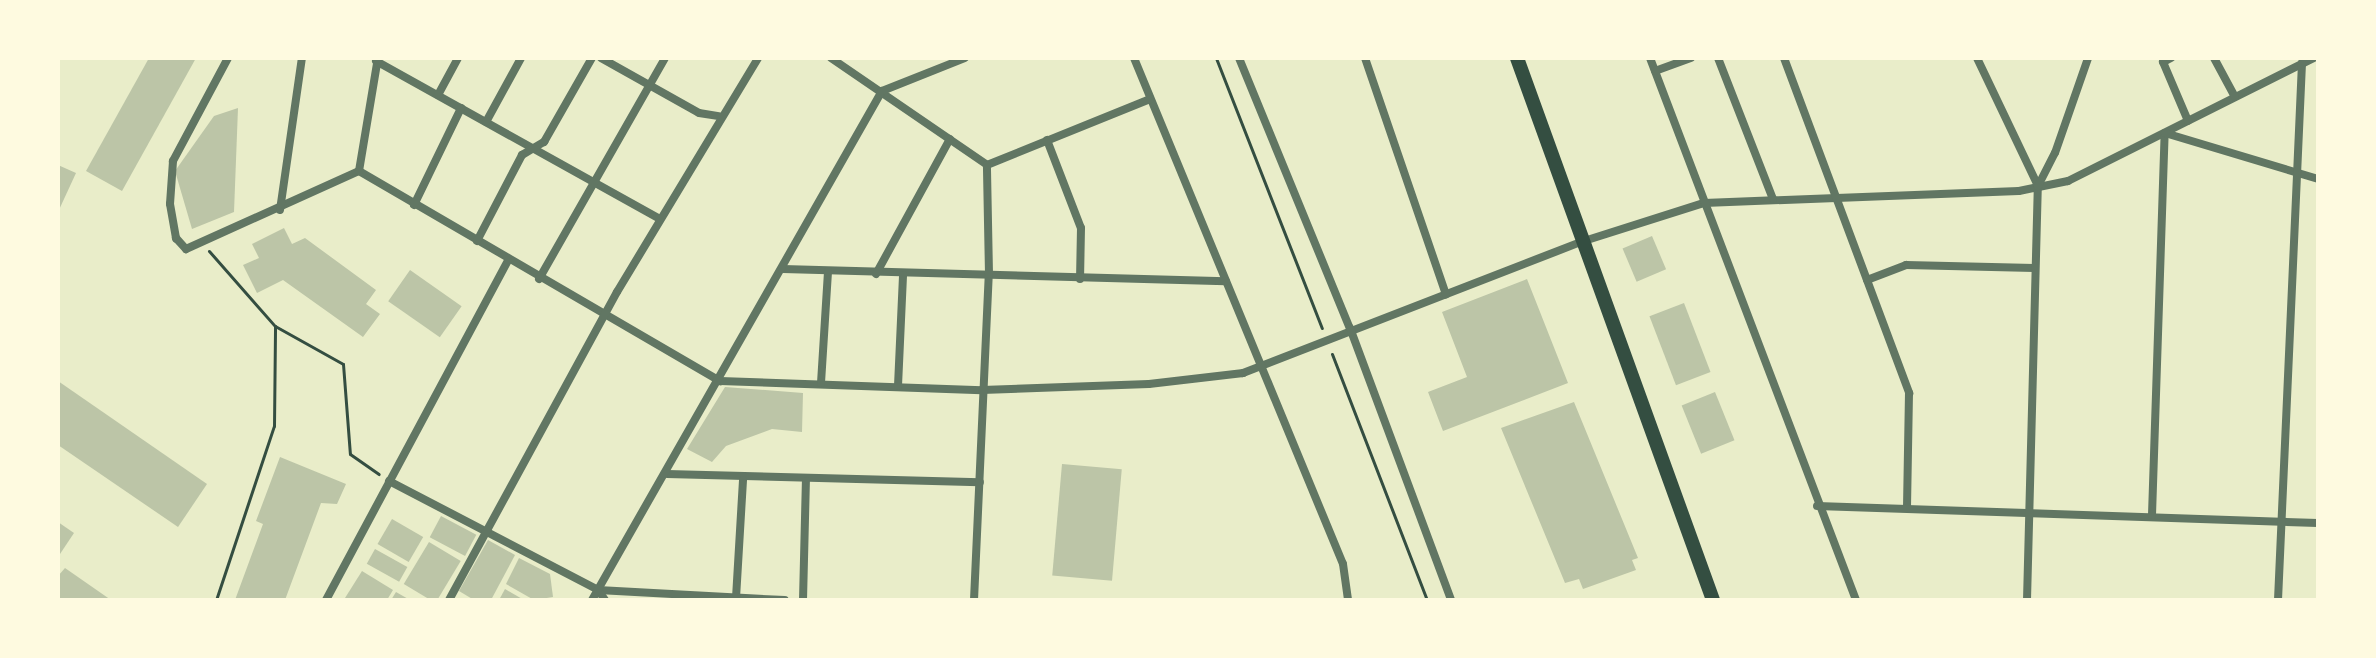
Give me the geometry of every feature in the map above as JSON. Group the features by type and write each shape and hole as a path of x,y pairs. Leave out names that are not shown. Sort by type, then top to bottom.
{"main road":[{"path":"1517,58 1713,600"}],"street":[{"path":"228,58 173,161 170,204 176,238 186,249 203,245 359,171"},
{"path":"280,210 302,58"},
{"path":"438,95 458,58"},
{"path":"486,122 521,58"},
{"path":"477,241 522,155 544,142 592,58"},
{"path":"601,58 699,113 719,116"},
{"path":"539,279 592,181 602,177 665,58"},
{"path":"449,600 660,219 719,116 758,58"},
{"path":"831,58 987,165"},
{"path":"592,600 720,381 882,91 965,58"},
{"path":"1134,58 1226,281 1265,364 1343,564 1348,600"},
{"path":"1239,58 1350,328 1451,600"},
{"path":"1365,58 1446,294"},
{"path":"1650,58 1817,506 1856,600"},
{"path":"1655,71 1691,58"},
{"path":"1718,58 1773,199"},
{"path":"1784,58 1909,393 1907,508"},
{"path":"1977,58 2038,186"},
{"path":"2027,600 2038,186 2055,153 2088,58"},
{"path":"2171,58 2163,62 2188,121"},
{"path":"2214,58 2235,97"},
{"path":"359,171 508,261 720,381 982,390 1149,384 1243,373 1350,328 1584,241 1704,203 1835,195 2019,191 2068,181 2302,61 2314,58"},
{"path":"359,171 377,59 660,219"},
{"path":"2278,600 2302,61"},
{"path":"987,165 1150,99"},
{"path":"414,205 461,108"},
{"path":"2165,133 2318,179"},
{"path":"2152,515 2165,133"},
{"path":"876,274 950,139"},
{"path":"1047,140 1081,228 1080,279"},
{"path":"974,600 989,274 987,165"},
{"path":"326,600 508,261"},
{"path":"1867,280 1906,265 2035,268"},
{"path":"783,269 903,275 989,274 1226,281"},
{"path":"821,383 828,271"},
{"path":"898,386 903,275"},
{"path":"667,474 743,480 980,482"},
{"path":"736,598 743,480"},
{"path":"389,481 598,590 785,600"},
{"path":"803,600 806,481"},
{"path":"1817,506 2318,523"},
{"path":"598,590 605,600"}],"path":[{"path":"203,245 275,326 343,364 350,454 389,481"},
{"path":"216,600 274,426 275,326"}],"building":[{"path":"149,58 196,58 122,191 86,171"},
{"path":"238,108 234,212 192,229 175,171 214,116"},
{"path":"58,165 76,173 58,212"},
{"path":"284,228 292,244 305,238 376,290 366,304 380,314 363,337 283,280 257,293 243,265 259,258 252,244"},
{"path":"1652,236 1666,269 1637,282 1623,249"},
{"path":"410,270 462,306 440,337 388,301"},
{"path":"1527,279 1568,383 1443,431 1428,392 1467,377 1442,312"},
{"path":"1684,303 1711,372 1676,385 1649,316"},
{"path":"58,381 207,484 178,527 58,445"},
{"path":"725,387 803,393 802,432 772,429 726,446 712,462 687,449"},
{"path":"1715,392 1734,440 1701,454 1682,405"},
{"path":"1574,402 1638,558 1632,560 1636,570 1583,589 1579,579 1565,583 1501,428"},
{"path":"280,457 346,484 337,504 321,503 285,600 235,600 263,524 256,521"},
{"path":"1062,464 1122,469 1112,581 1052,576"},
{"path":"441,516 476,535 465,556 430,537"},
{"path":"392,519 423,537 409,562 378,544"},
{"path":"58,522 74,533 58,557"},
{"path":"488,540 515,555 491,600 474,600 459,591"},
{"path":"429,542 461,561 437,600 430,600 404,584"},
{"path":"375,549 407,567 399,582 367,564"},
{"path":"519,558 550,574 553,597 534,600 506,584"},
{"path":"65,568 111,600 58,600 58,576"},
{"path":"362,571 393,590 387,600 345,598"},
{"path":"505,589 524,600 499,600"},
{"path":"396,592 410,600 391,600"}]}
